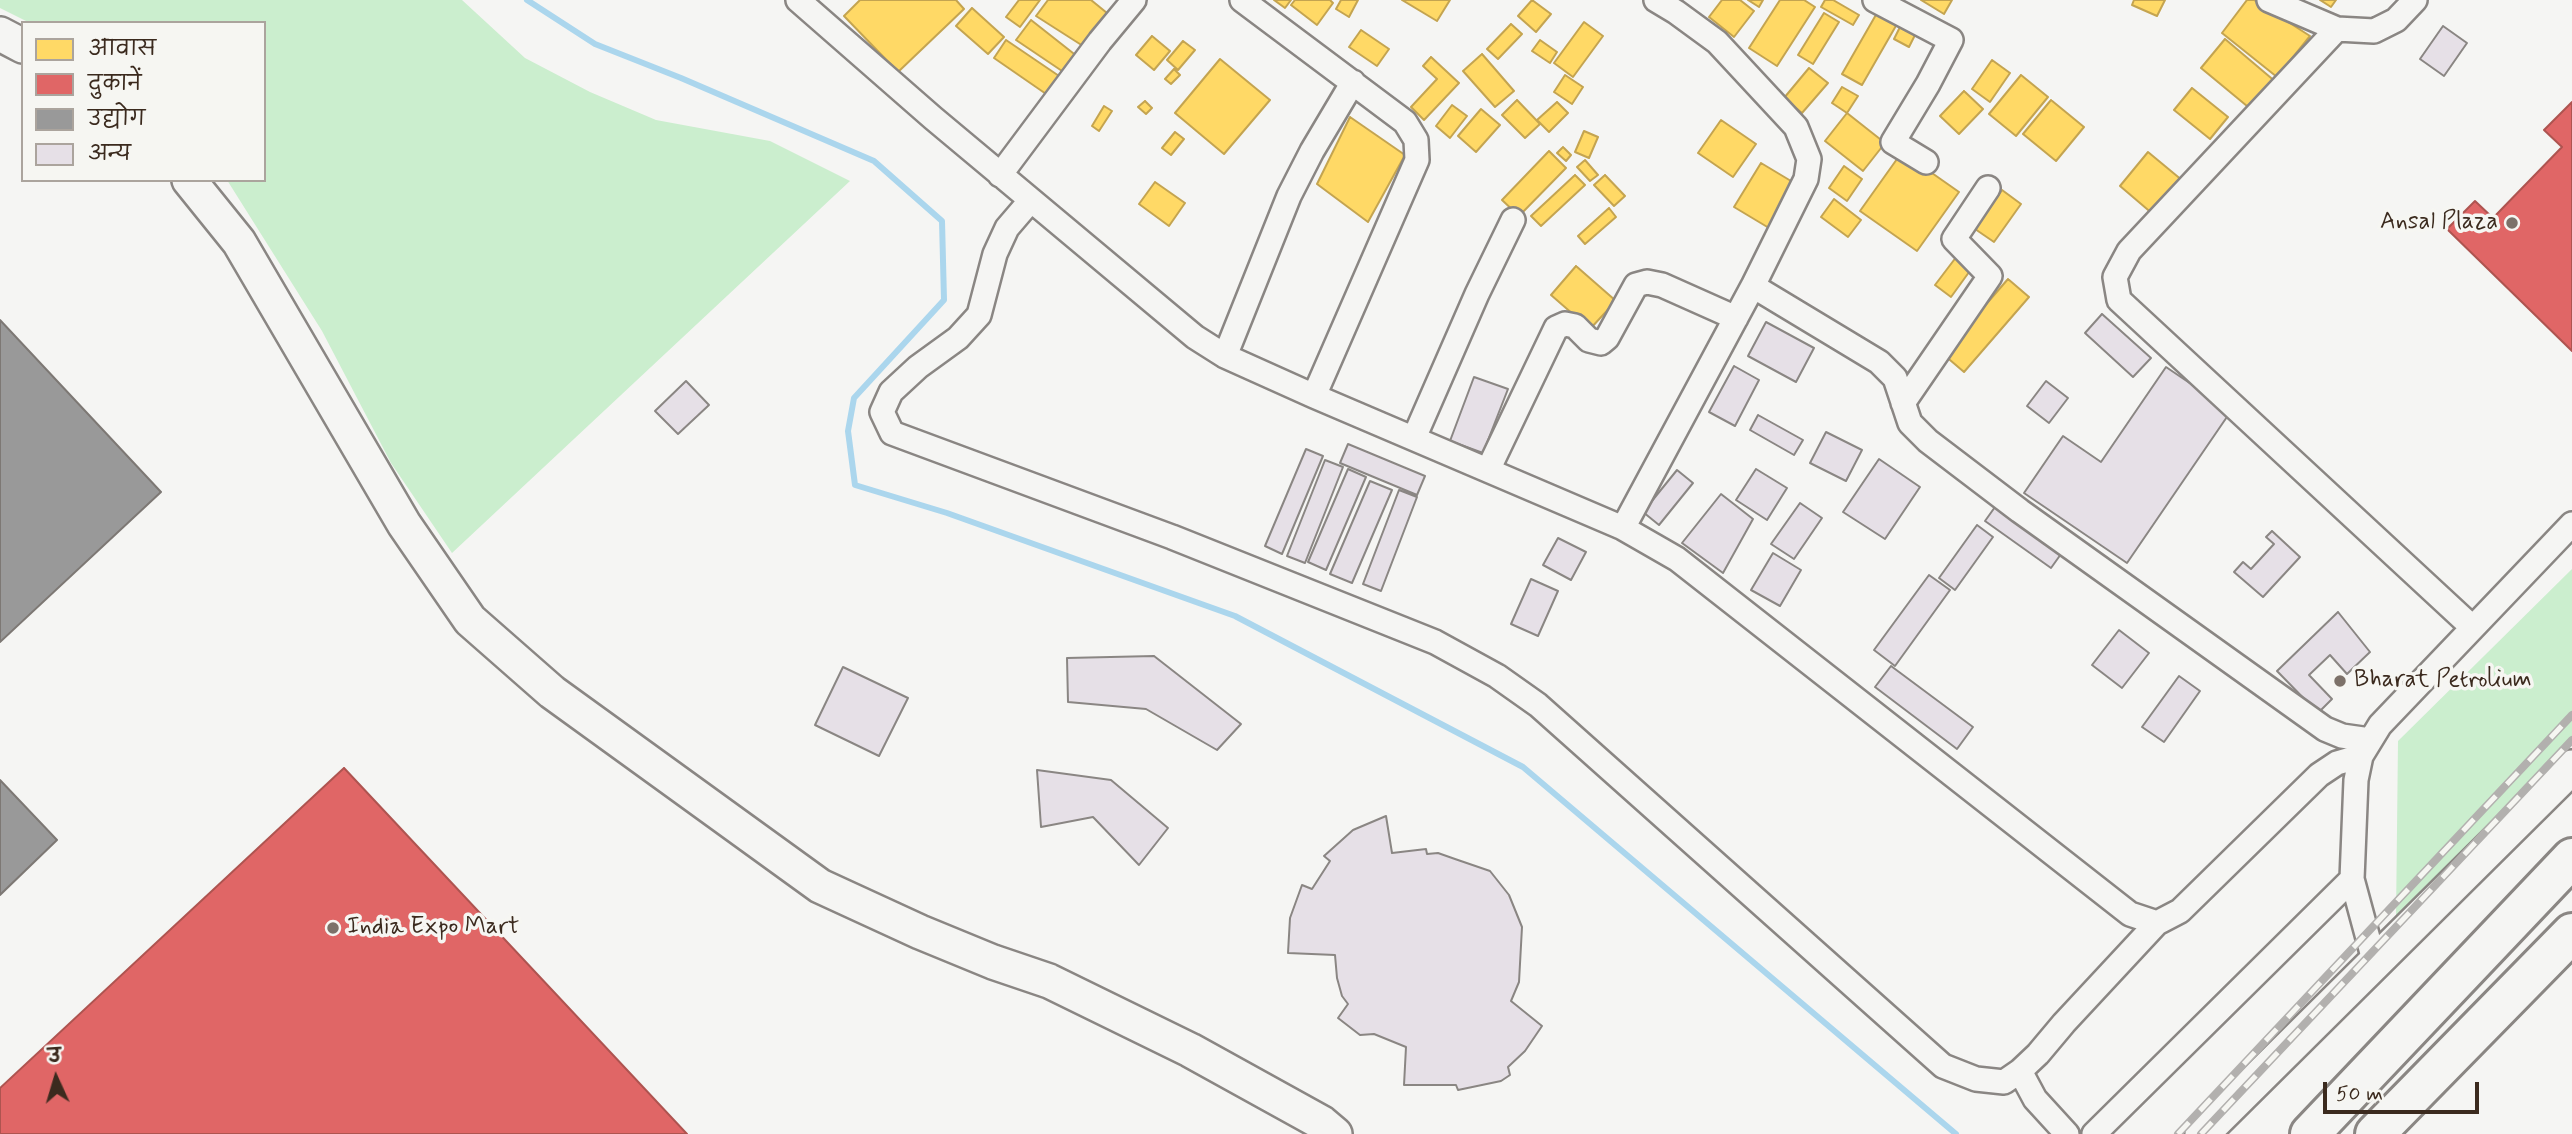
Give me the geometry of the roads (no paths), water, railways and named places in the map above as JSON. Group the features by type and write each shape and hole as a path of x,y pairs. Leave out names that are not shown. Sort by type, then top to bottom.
{"highway":[{"path":"2310,1134 2572,858"},
{"path":"2375,1134 2572,933"}],"street":[{"path":"798,0 1000,175 1195,337 1224,356 1623,528 1676,559 2130,914 2157,923"},
{"path":"1000,175 1100,40 1134,0"},
{"path":"1242,0 1405,121 1416,140 1417,160 1314,396"},
{"path":"1875,0 1951,40 1894,142 1926,162"},
{"path":"2269,0 2337,29 2374,31 2396,20 2415,0"},
{"path":"1623,528 1753,286 1806,178 1809,159 1796,127 1717,42 1673,4"},
{"path":"2337,29 2129,251 2115,277 2119,300 2472,627"},
{"path":"0,34 21,45"},
{"path":"1224,356 1289,197 1312,151 1353,82"},
{"path":"191,182 239,242 404,524 470,620 552,692 820,886 993,962 1049,981 1190,1050 1322,1123 1335,1134"},
{"path":"1903,403 1990,276 1954,239 1988,188"},
{"path":"1031,200 1007,228 995,254 979,315 958,338 918,368 891,393 882,412 892,433 1172,537 1423,637 1497,676 1538,705 1943,1066 1976,1079 2004,1082 2020,1071 2157,923 2180,911 2319,775 2365,748"},
{"path":"1414,438 1477,294 1513,220"},
{"path":"1488,470 1556,328 1565,324 1575,326 1589,340 1601,343 1607,338 1636,285 1647,282 1662,285 1736,318"},
{"path":"1753,286 1879,362 1895,378 1910,423 2020,511 2325,729 2365,748"},
{"path":"2375,964 2352,879 2356,780 2365,748 2380,725 2572,524"},
{"path":"2202,1134 2572,767"},
{"path":"2094,1134 2352,879"},
{"path":"2020,1071 2035,1099 2067,1134"}],"waterway":[{"path":"527,0 595,44 874,161 942,221 944,300 854,398 848,431 855,485 947,513 1235,616 1523,767 1956,1134"}],"railway":[{"path":"2178,1134 2572,715"},
{"path":"2201,1134 2572,740"}],"place":[{"name":"Ansal Plaza","path":"2512,223"},
{"name":"Bharat Petrolium","path":"2340,681"},
{"name":"India Expo Mart","path":"333,928"}]}
